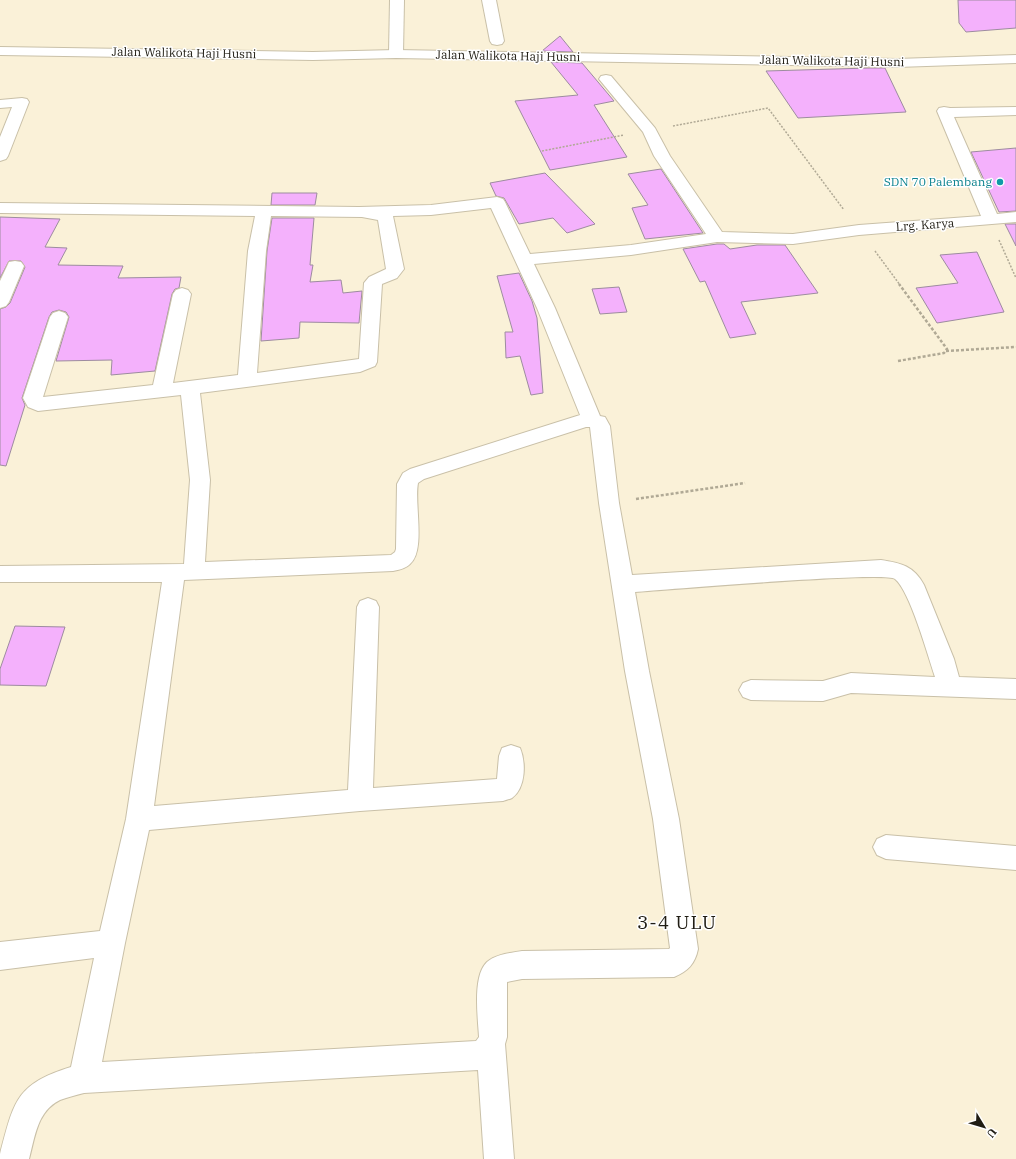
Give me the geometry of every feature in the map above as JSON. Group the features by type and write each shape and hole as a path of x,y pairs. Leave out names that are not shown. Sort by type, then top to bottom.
{"street":[{"path":"396,48 397,0"},
{"name":"Jalan Walikota Haji Husni","path":"482,41 502,41 489,0"},
{"name":"Jalan Walikota Haji Husni","path":"0,39 292,42"},
{"name":"Jalan Walikota Haji Husni","path":"330,42 396,48 897,63 1016,59"},
{"name":"Jalan Walikota Haji Husni","path":"0,51 313,56 443,42"},
{"path":"606,79 650,131 662,156 717,237"},
{"path":"0,104 22,102 0,156"},
{"path":"991,220 944,112 1016,111"},
{"path":"0,208 359,212 431,210 497,202 578,383 592,420"},
{"path":"247,380 256,250 264,211"},
{"path":"59,317 33,398 38,404 190,388 360,366 368,362 373,283 376,280 392,274 395,269 386,218 381,215 359,212"},
{"name":"Lrg. Karya","path":"524,260 631,250 717,237 793,239 859,230 1016,217"},
{"path":"0,302 15,266"},
{"path":"162,390 182,294"},
{"path":"84,1078 111,943 139,819 200,480 190,388"},
{"path":"0,574 184,572 393,562 401,560 405,556 407,549 407,484 410,478 417,474 585,420 598,422 600,426 609,503 637,671 666,818 684,949 683,955 674,963 522,965 500,969 495,974 492,986 493,1037 487,1052 482,1055 84,1078 50,1090 38,1097 31,1104 27,1112 14,1159"},
{"path":"623,584 817,571 881,568 894,570 909,578 913,584 942,659 950,687"},
{"path":"360,800 368,607"},
{"path":"751,690 823,691 851,683 1016,689"},
{"path":"139,819 360,800 503,790 508,787 510,782 511,756"},
{"path":"886,847 1016,858"},
{"path":"0,956 111,943"},
{"path":"491,1045 499,1159"}],"path":[{"path":"542,151 768,108"},
{"path":"991,220 1016,278"},
{"path":"946,351 1016,347"},
{"path":"609,503 745,483"}],"building":[{"path":"958,0 1016,0 1016,28 966,32 959,23"},
{"path":"560,36 573,52 542,51"},
{"path":"551,62 582,63 614,101 594,105 627,157 550,170 515,101 578,95"},
{"path":"885,68 906,112 798,118 766,71"},
{"name":"SDN 70 Palembang","path":"1016,148 1016,211 999,212 971,152"},
{"path":"661,169 703,233 645,239 632,208 648,205 628,174"},
{"path":"545,173 595,224 567,233 553,218 519,224 504,198 496,196 490,183"},
{"path":"272,193 317,193 315,205 271,205"},
{"path":"0,217 60,219 45,247 67,248 58,265 123,266 118,278 181,277 179,288 175,289 172,294 155,371 111,375 112,360 56,361 69,317 66,312 59,310 52,312 22,398 25,405 6,466 0,465 0,309 6,307 10,303 25,267 21,261 9,261 0,278"},
{"path":"272,218 314,218 310,265 313,265 310,282 341,280 343,293 362,291 359,323 300,322 299,338 261,341 267,251"},
{"path":"1005,224 1016,224 1016,246"},
{"path":"724,244 730,249 757,245 785,245 818,293 741,302 756,334 730,338 705,281 700,282 683,249"},
{"path":"977,252 1004,312 937,323 916,288 958,283 940,255"},
{"path":"519,273 532,301 537,318 543,393 531,395 520,356 506,358 505,332 513,332 497,276"},
{"path":"619,287 627,312 600,314 592,289"},
{"path":"15,626 65,627 46,686 0,685 0,669"}],"place":[{"name":"SDN 70 Palembang","path":"1000,182"}],"district":[{"name":"3-4 ULU","path":"677,922"}]}
